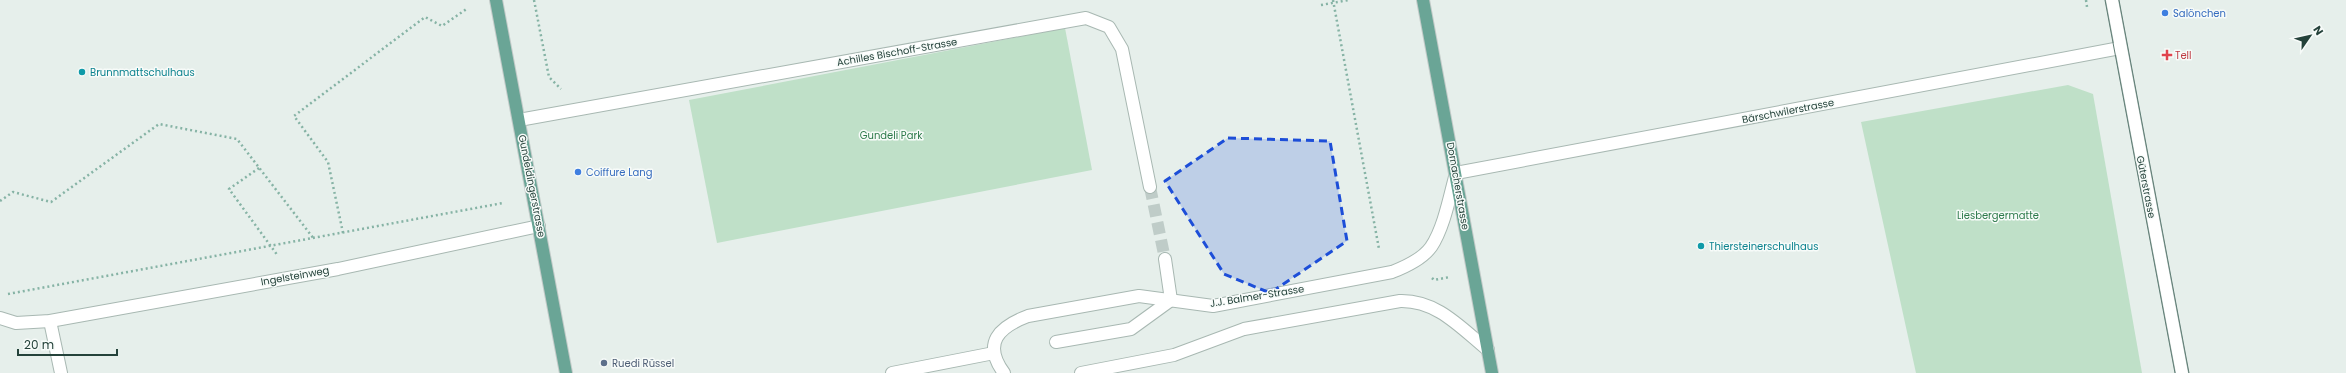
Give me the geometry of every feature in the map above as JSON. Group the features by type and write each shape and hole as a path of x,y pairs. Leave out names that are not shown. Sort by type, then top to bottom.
{"main road":[{"name":"Gundeldingerstrasse","path":"496,0 520,120 566,373"},
{"name":"Dornacherstrasse","path":"1423,0 1492,373"}],"street":[{"name":"Güterstrasse","path":"2112,0 2182,373"},
{"name":"Achilles Bischoff-Strasse","path":"520,120 1086,18 1109,27 1122,49 1150,187"},
{"name":"Bärschwilerstrasse","path":"1456,173 2120,48"},
{"name":"J.J. Balmer-Strasse","path":"994,353 995,341 999,331 1012,322 1028,316 1138,296 1213,306 1392,272 1404,267 1431,248 1439,230 1456,173"},
{"name":"Ingelsteinweg","path":"0,318 16,323 50,321 338,269 539,226"},
{"path":"1056,342 1131,329 1171,300 1165,259"},
{"path":"1081,373 1174,356 1244,329 1400,301 1413,301 1442,311 1488,350"},
{"path":"50,321 61,373"},
{"path":"892,373 994,353 998,364 1004,373"}],"path":[{"path":"534,0 549,77 561,89"},
{"path":"1320,5 1333,1 1349,0"},
{"path":"1333,1 1378,249"},
{"path":"343,233 328,162 294,116 425,17 442,26 468,8"},
{"path":"0,201 13,192 51,202 159,124 237,139 314,239"},
{"path":"259,168 229,189 294,276"},
{"path":"0,296 503,203"},
{"path":"1429,274 1434,280 1453,276"}],"highlighted area":[{"path":"1228,138 1330,141 1347,241 1270,293 1224,274 1165,181"}],"green space":[{"name":"Gundeli Park","path":"1065,28 1092,170 717,243 689,100"},
{"name":"Liesbergermatte","path":"2068,85 2093,94 2142,373 1916,373 1861,122"}],"tunnel":[{"path":"1150,187 1165,259"}],"tram line":[{"path":"2105,0 2175,373"},
{"path":"2119,0 2189,373"}],"place":[{"name":"Salönchen","path":"2165,13"},
{"name":"Tell","path":"2167,55"},
{"name":"Brunnmattschulhaus","path":"82,72"},
{"name":"Coiffure Lang","path":"578,172"},
{"name":"Thiersteinerschulhaus","path":"1701,246"},
{"name":"Ruedi Rüssel","path":"604,363"}]}
